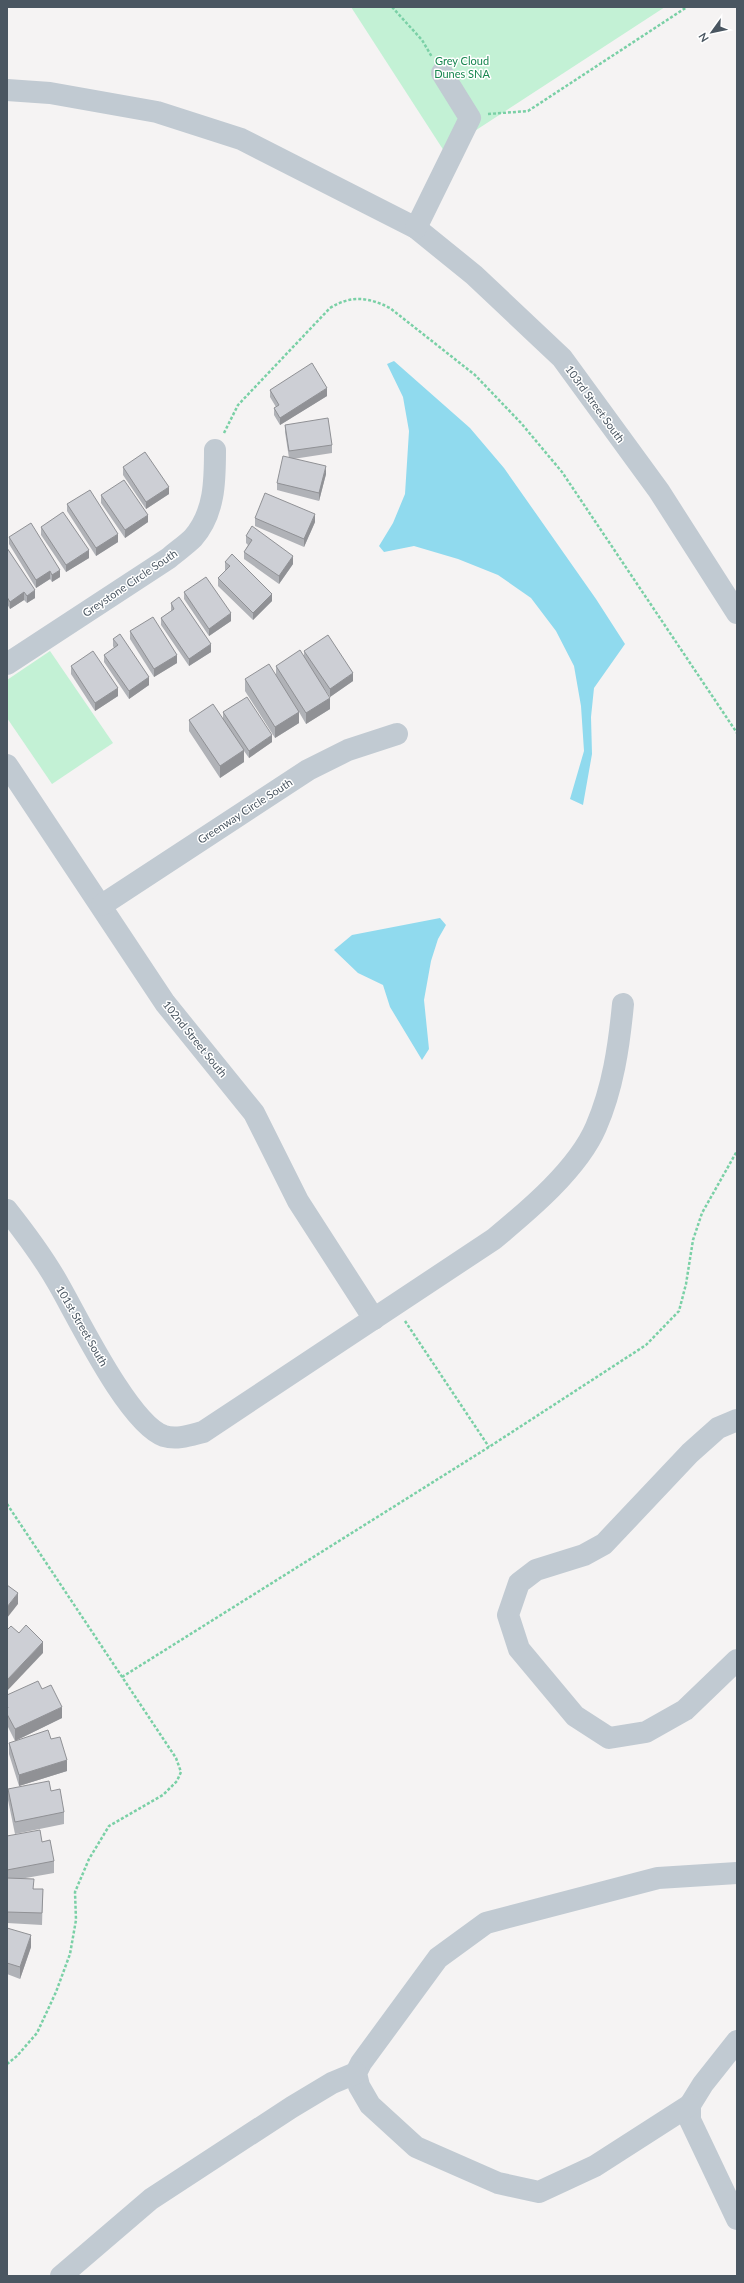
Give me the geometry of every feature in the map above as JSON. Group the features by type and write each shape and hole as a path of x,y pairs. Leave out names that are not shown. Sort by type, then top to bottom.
{"street":[{"path":"416,228 470,118 442,73"},
{"name":"103rd Street South","path":"7,90 50,93 157,112 241,140 416,228 474,275 562,358 659,491 737,613"},
{"name":"Greystone Circle South","path":"7,664 169,558 194,537 207,514 215,490 215,450"},
{"name":"Greenway Circle South","path":"102,905 308,770 348,750 397,734"},
{"name":"102nd Street South","path":"7,765 102,905 165,1003 254,1113 298,1201 374,1319"},
{"path":"374,1319 494,1239 533,1207 574,1162 596,1127 614,1075 623,1004"},
{"name":"101st Street South","path":"7,1210 30,1240 58,1284 92,1347 119,1389 143,1421 164,1436 180,1438 203,1432 374,1319"},
{"path":"737,1420 718,1428 690,1452 604,1544 584,1555 536,1570 519,1583 508,1615 519,1649 575,1716 609,1738 646,1732 685,1710 737,1660"},
{"path":"60,2276 151,2199 292,2107 332,2083 356,2073 365,2057 438,1958 486,1923 658,1878 737,1873"},
{"path":"356,2073 359,2086 370,2106 416,2147 498,2183 539,2192 595,2166 690,2105 703,2084 737,2041"},
{"path":"690,2105 690,2120 737,2219"}],"path":[{"path":"392,7 422,40 442,73"},
{"path":"470,118 499,112 528,111 686,7"},
{"path":"215,450 238,406 330,308 342,301 357,298 374,300 390,308 475,375 521,423 562,472 737,732"},
{"path":"122,1677 489,1447 646,1345 679,1311 686,1284 693,1240 702,1213 737,1151"},
{"path":"405,1321 489,1447"},
{"path":"7,1504 176,1758 182,1772 177,1781 163,1795 110,1826 89,1859 75,1892 76,1920 70,1954 56,1992 37,2033 17,2056 7,2064"}],"green space":[{"name":"Grey Cloud Dunes SNA","path":"351,7 665,7 444,151"},
{"path":"50,651 113,743 52,784 7,718 7,680"}],"water":[{"path":"394,361 470,428 504,468 596,599 625,644 594,688 591,717 592,754 583,805 570,799 584,751 581,706 574,666 556,631 531,598 498,575 458,559 414,546 384,552 379,546 393,523 405,494 409,431 403,397 387,364"},
{"path":"440,918 446,925 438,939 431,961 424,1000 429,1049 422,1060 390,1007 383,985 358,973 334,950 352,935"}],"building":[{"path":"312,363 327,388 280,418 274,408 279,405 270,390"},
{"path":"328,418 332,445 289,451 285,425"},
{"path":"145,452 169,487 146,502 123,467"},
{"path":"283,456 326,466 319,493 277,483"},
{"path":"124,480 148,515 125,530 101,495"},
{"path":"90,490 118,534 96,548 67,504"},
{"path":"265,493 315,514 304,539 255,518"},
{"path":"63,512 89,550 66,565 41,527"},
{"path":"31,523 60,570 52,575 50,571 36,580 9,537"},
{"path":"252,526 293,556 279,576 244,552 252,540 246,536"},
{"path":"7,548 35,590 27,596 24,592 10,602 7,597"},
{"path":"232,554 272,594 253,613 218,578 230,566 225,562"},
{"path":"206,577 231,613 209,629 184,592"},
{"path":"179,597 211,644 189,659 161,618 174,609 171,603"},
{"path":"153,617 177,655 154,669 130,631"},
{"path":"120,634 149,677 129,691 104,655 118,645 113,639"},
{"path":"328,635 353,673 330,689 304,651"},
{"path":"300,650 330,698 306,713 276,666"},
{"path":"93,651 118,688 95,703 71,666"},
{"path":"269,664 299,712 275,727 245,679"},
{"path":"247,697 272,735 249,751 223,712"},
{"path":"213,704 244,750 220,766 189,720"},
{"path":"7,1585 18,1593 7,1607"},
{"path":"26,1625 43,1642 7,1680 7,1630 11,1626 19,1633"},
{"path":"38,1681 42,1689 51,1685 62,1707 15,1729 7,1714 7,1695"},
{"path":"48,1730 51,1739 60,1737 67,1760 19,1775 9,1743"},
{"path":"49,1781 51,1791 60,1789 64,1812 15,1822 8,1789"},
{"path":"40,1830 42,1842 50,1840 54,1861 7,1870 7,1836"},
{"path":"7,1878 34,1879 33,1889 43,1889 42,1913 7,1912"},
{"path":"7,1928 31,1935 20,1967 7,1963"}]}
